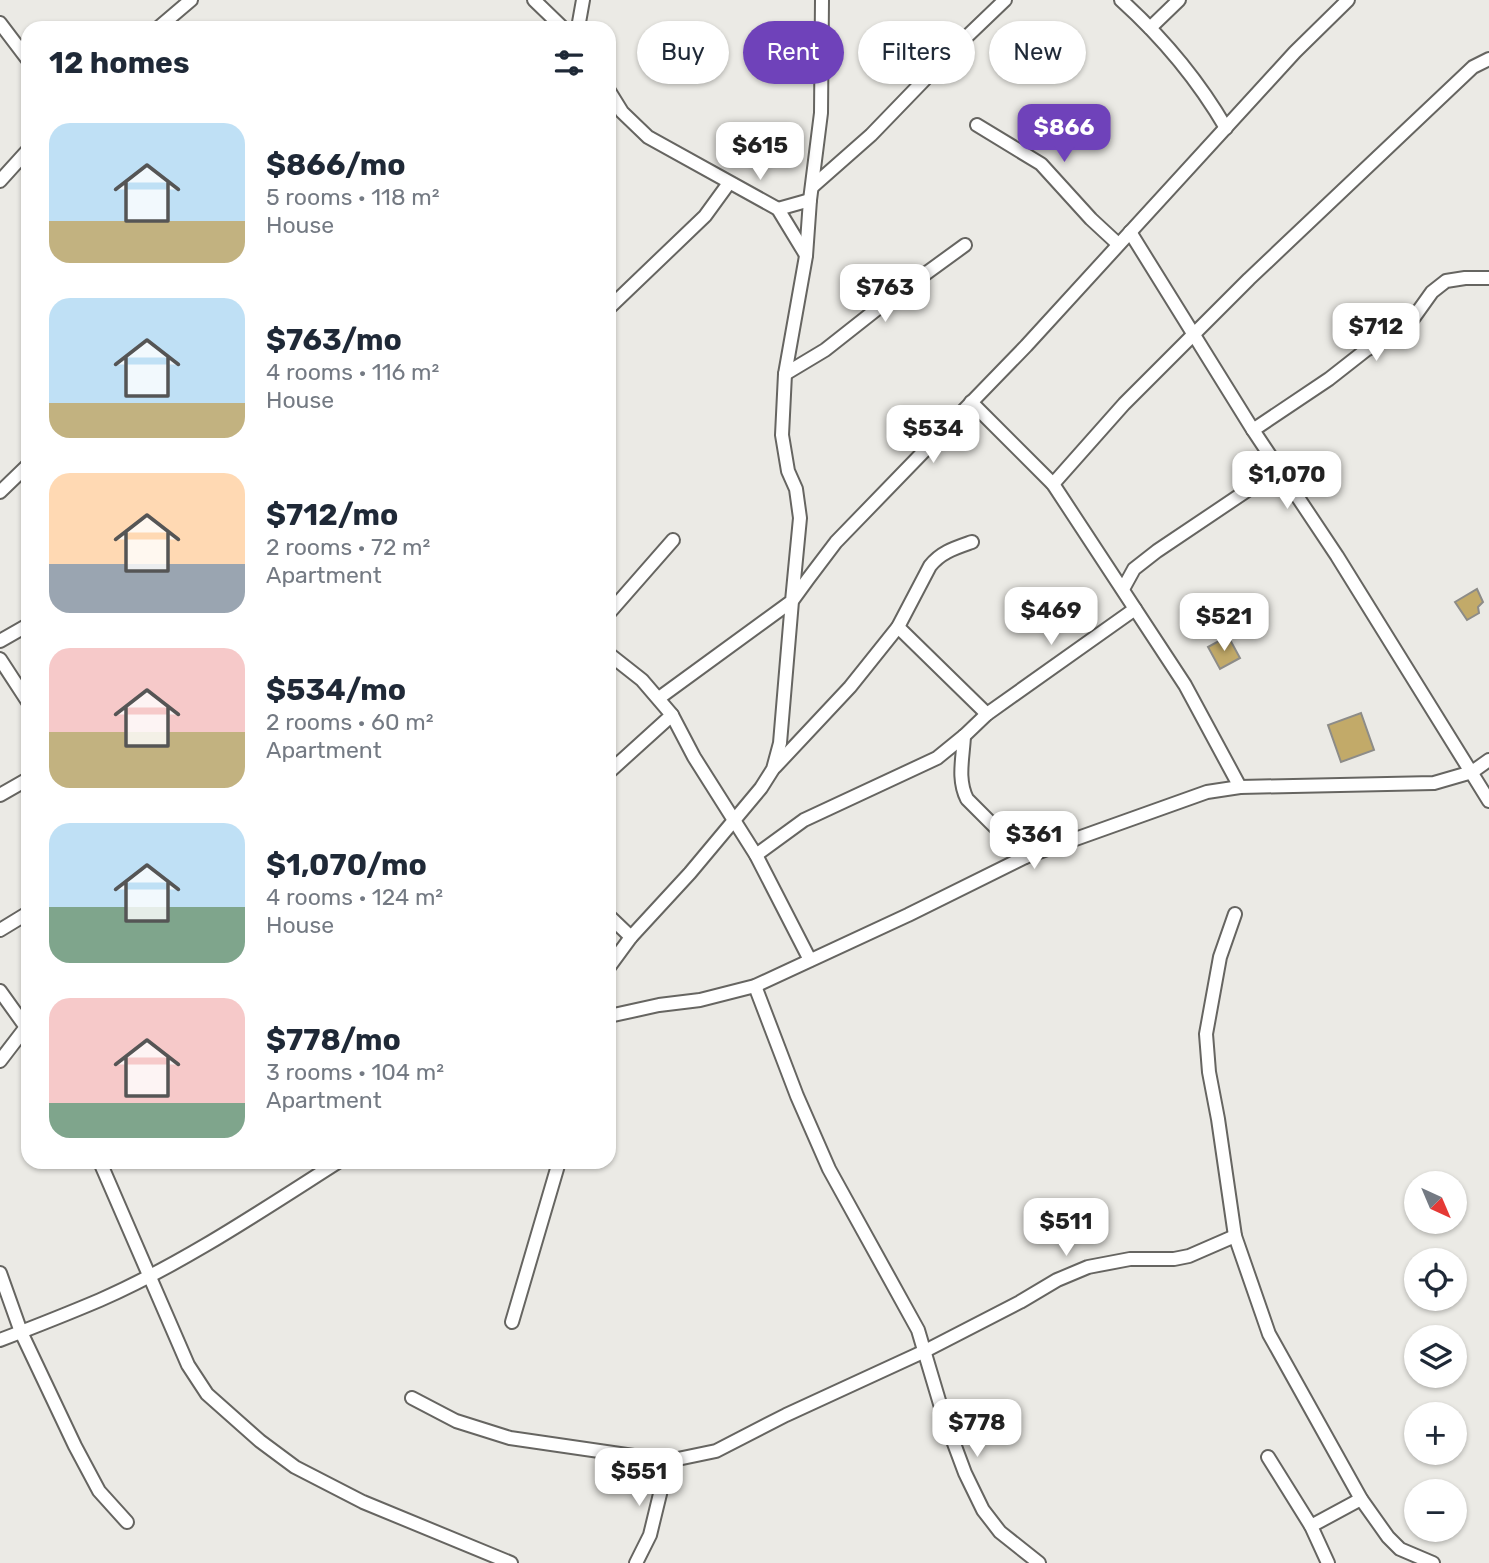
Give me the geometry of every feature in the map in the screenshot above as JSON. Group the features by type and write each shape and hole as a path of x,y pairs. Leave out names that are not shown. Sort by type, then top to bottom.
{"street":[{"path":"166,21 191,0"},
{"path":"534,0 556,21"},
{"path":"579,21 583,0"},
{"path":"773,769 780,743 800,518 796,489 789,471 782,435 785,374 806,256 821,113 822,0"},
{"path":"778,209 811,194 1005,0"},
{"path":"1121,0 1150,28 1206,94 1226,128"},
{"path":"1150,28 1179,0"},
{"path":"659,698 792,601 836,542 1026,346 1295,52 1348,0"},
{"path":"1,28 21,52"},
{"path":"1053,484 1124,404 1250,279 1473,67 1489,59"},
{"path":"616,102 622,112 648,137 778,209 806,256"},
{"path":"977,125 1041,164 1091,219 1118,244"},
{"path":"0,181 21,158"},
{"path":"616,300 705,216 729,183"},
{"path":"1130,232 1252,429 1337,556 1489,801"},
{"path":"785,374 825,350 965,245"},
{"path":"1252,429 1329,379 1366,350 1396,334 1412,320 1432,292 1446,281 1489,278"},
{"path":"971,402 1053,484 1185,685 1240,787"},
{"path":"1123,589 1134,569 1157,551 1279,468"},
{"path":"0,492 21,471"},
{"path":"616,605 673,540"},
{"path":"616,958 631,937 690,873 733,818 761,788 773,769 850,687 898,627 936,558 972,541"},
{"path":"1111,571 1134,569"},
{"path":"756,855 804,820 937,758 987,714 1135,609"},
{"path":"898,627 987,714"},
{"path":"0,641 21,629"},
{"path":"0,659 21,691"},
{"path":"616,660 642,680 672,715 694,757 756,855 810,960"},
{"path":"616,766 672,715"},
{"path":"964,736 960,782 967,799 1025,857"},
{"path":"616,1014 700,1000 755,986 1025,857 1207,792 1240,787 1434,783 1472,772 1489,760"},
{"path":"0,795 21,783"},
{"path":"1235,914 1220,957 1206,1034 1209,1072 1235,1236 1269,1334 1361,1499 1400,1549 1433,1563"},
{"path":"0,930 21,917"},
{"path":"616,923 631,937"},
{"path":"755,986 797,1096 829,1169 908,1308 925,1351 943,1414 965,1473 983,1510 1000,1532 1039,1563"},
{"path":"0,991 21,1020"},
{"path":"0,1061 21,1035"},
{"path":"103,1169 194,1377 207,1394 260,1441 295,1467 363,1502 511,1563"},
{"path":"0,1340 102,1299 149,1275 261,1211 327,1169"},
{"path":"512,1322 557,1169"},
{"path":"412,1398 456,1421 510,1438 667,1461 716,1451 786,1415 925,1351 1057,1280 1087,1267 1130,1259 1174,1259 1189,1256 1235,1236"},
{"path":"0,1273 21,1332 99,1491 127,1522"},
{"path":"1268,1457 1311,1526 1328,1563"},
{"path":"636,1563 650,1535 667,1461"},
{"path":"1311,1526 1361,1499"}],"building":[{"path":"1477,589 1483,602 1478,607 1479,613 1467,620 1455,602"},
{"path":"1228,636 1240,658 1220,669 1208,647"},
{"path":"1361,713 1374,750 1341,762 1328,725"}]}
